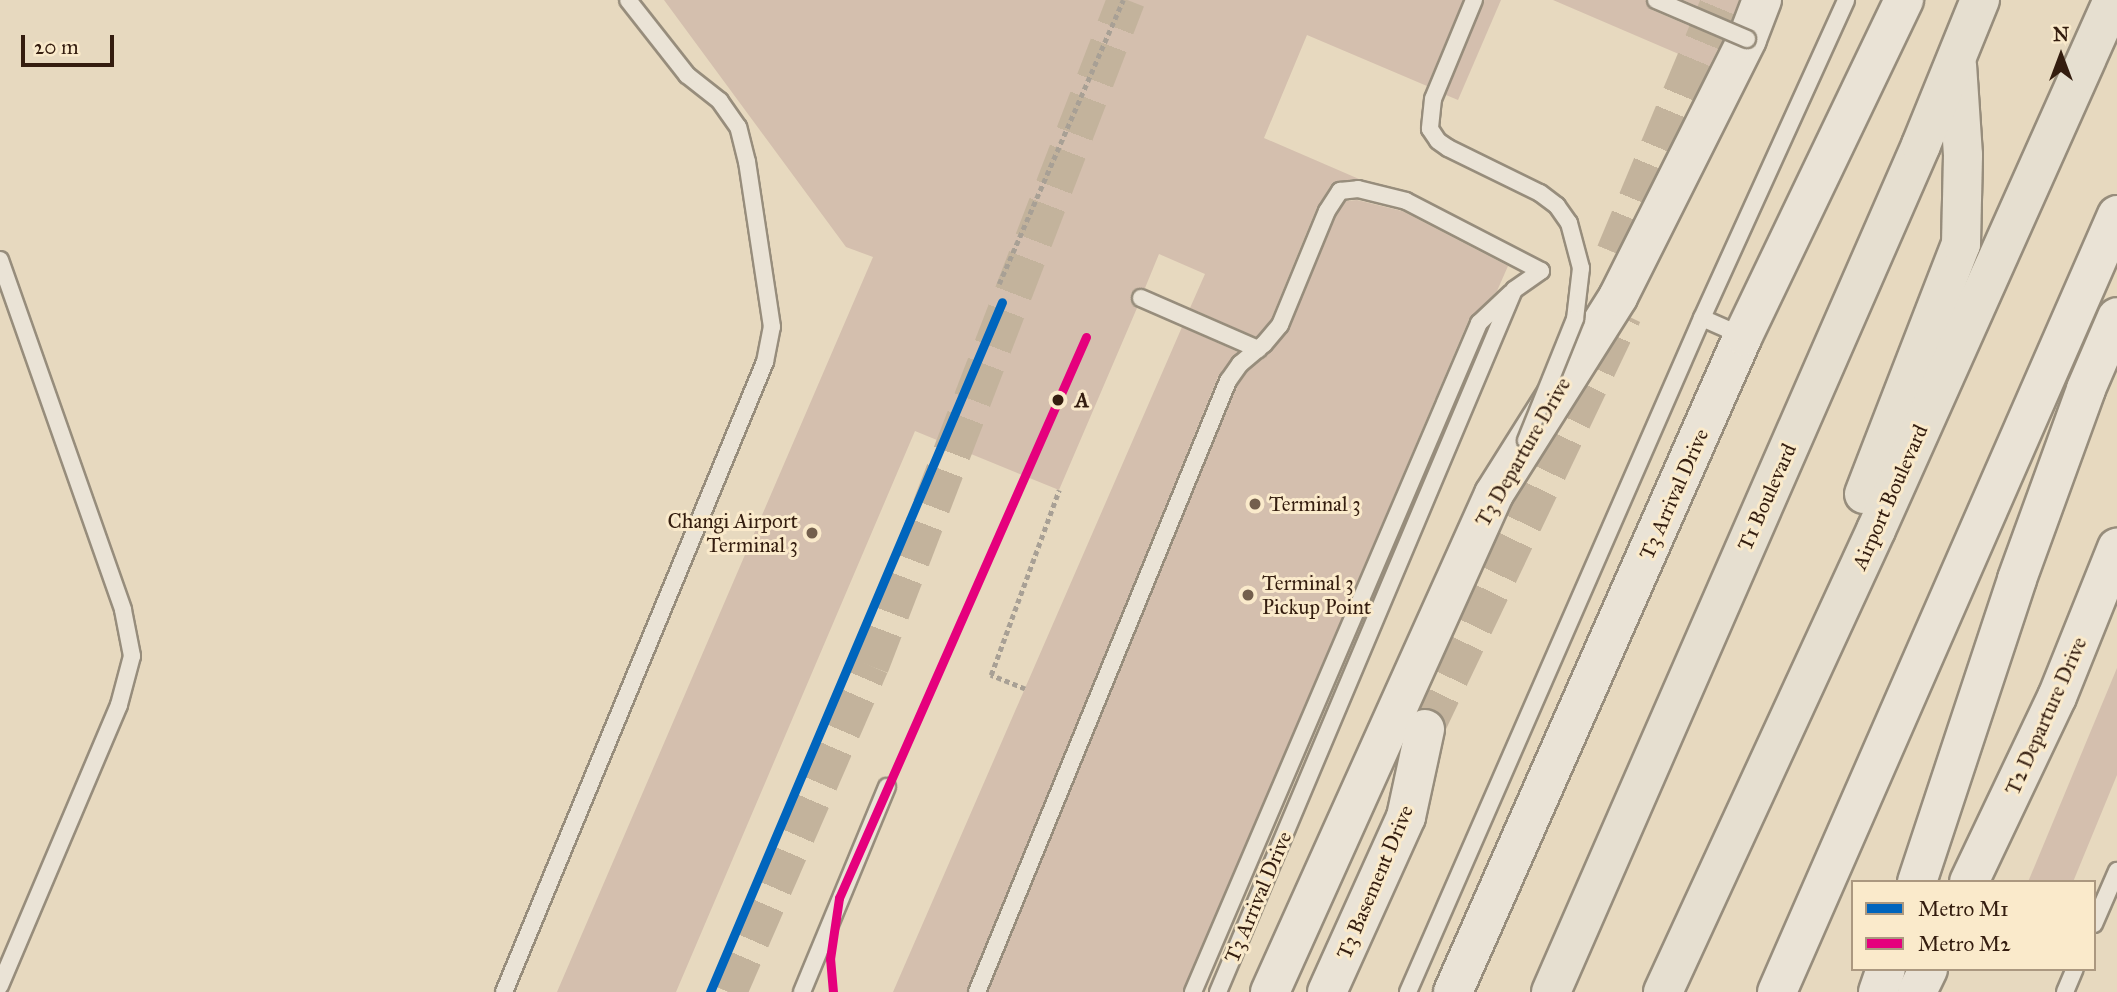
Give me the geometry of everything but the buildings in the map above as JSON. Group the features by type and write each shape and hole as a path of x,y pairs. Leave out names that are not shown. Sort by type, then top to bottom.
{"highway":[{"path":"1808,677 1813,622 1821,596 1895,419 1961,244 1963,155 1953,0"},
{"name":"T1 Boulevard","path":"1551,992 1915,158 1980,0"},
{"name":"Airport Boulevard","path":"1663,992 2113,0"}],"main road":[{"name":"T3 Departure Drive","path":"1270,992 1494,494 1618,297 1746,39 1762,0"},
{"name":"T3 Arrival Drive","path":"1454,989 1744,336 1904,0"},
{"path":"1777,992 2117,215"},
{"path":"1918,880 2017,579 2086,389 2117,317"},
{"name":"T2 Departure Drive","path":"1970,880 2057,697 2117,548"},
{"name":"T3 Basement Drive","path":"1327,992 1406,817 1425,729"},
{"path":"1878,992 1885,971"},
{"path":"1917,992 1927,971"}],"lane":[{"path":"504,992 765,362 772,327 747,162 738,127 724,93 687,75 628,0"},
{"path":"1474,0 1433,99 1430,129 1438,141 1448,148 1539,193 1557,206 1569,223 1581,268 1575,319 1526,440"},
{"path":"1656,0 1746,39"},
{"path":"1408,992 1702,318 1846,0"},
{"path":"977,992 1228,381 1240,364 1280,325 1327,211 1340,191 1358,189 1406,201 1541,271 1514,290 1479,323 1193,992"},
{"path":"0,260 123,610 132,656 120,705 0,986"},
{"name":"T3 Arrival Drive","path":"1218,992 1514,290"},
{"path":"1142,298 1258,349"},
{"path":"1702,318 1744,336"},
{"path":"802,992 887,787"},
{"path":"2096,919 2117,870"},
{"path":"2065,992 2074,971"}],"path":[{"path":"999,284 1123,0"},
{"path":"1025,689 991,675 1059,490"}],"tunnel":[{"path":"728,992 870,666 1126,0"},
{"path":"1615,253 1721,0"},
{"path":"1425,729 1623,314"}],"metro line":[{"name":"M1","path":"710,992 1002,302"},
{"name":"M2","path":"833,992 830,959 839,898 1086,337"}],"place":[{"name":"A","path":"1058,400"},
{"name":"Terminal 3","path":"1255,504"},
{"name":"Changi Airport Terminal 3","path":"812,533"},
{"name":"Terminal 3 Pickup Point","path":"1248,595"}]}
